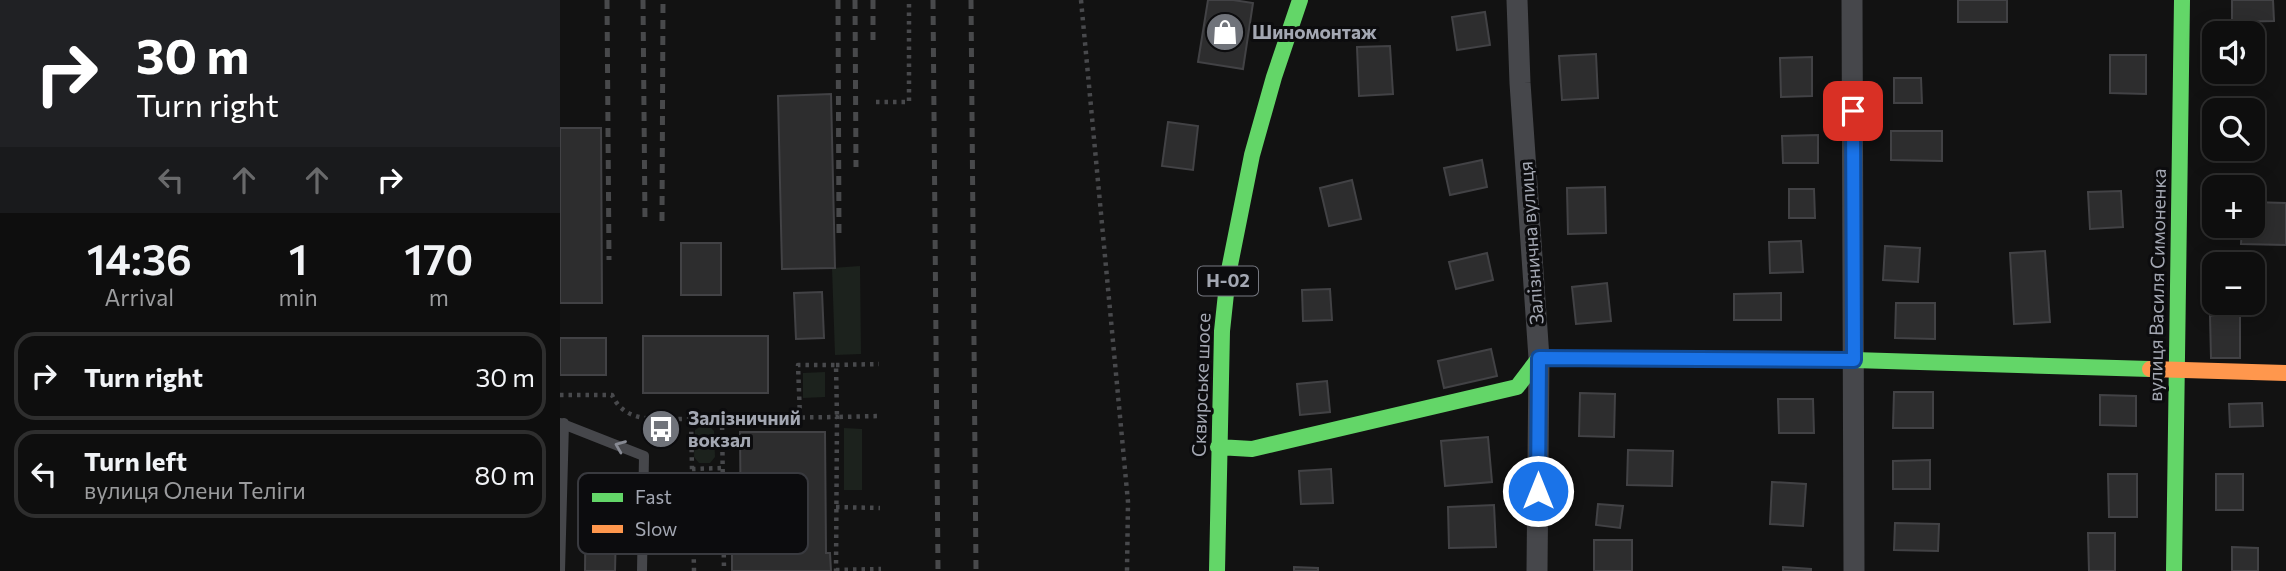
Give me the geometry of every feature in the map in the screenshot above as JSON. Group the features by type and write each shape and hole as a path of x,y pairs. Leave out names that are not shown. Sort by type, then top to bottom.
{"street":[{"name":"Сквирське шосе","path":"1217,571 1223,316 1236,226 1250,159 1274,75 1300,0"},
{"name":"Залізнична вулиця","path":"1517,0 1539,358 1537,571"},
{"path":"1852,0 1854,571"},
{"name":"вулиця Василя Симоненка","path":"2174,571 2182,0"},
{"path":"1218,447 1252,449 1517,387 1539,358 1854,360 2286,373"}],"lane":[{"path":"560,571 562,423 645,456 645,473"}],"path":[{"path":"876,102 909,102 909,0"},
{"path":"1081,0 1128,502 1127,571"},
{"path":"800,417 798,365 879,364"},
{"path":"836,365 836,571 881,569"},
{"path":"691,419 879,416"},
{"path":"722,418 723,473"},
{"path":"692,469 723,468"},
{"path":"836,507 880,508"}],"shaded area":[{"path":"860,266 861,354 835,355 832,268"},
{"path":"825,372 825,397 803,398 803,373"},
{"path":"710,427 714,431 715,457 710,463 699,463 694,457 695,430"},
{"path":"844,428 862,429 862,490 844,490"}],"building":[{"name":"Шиномонтаж","path":"1208,0 1253,3 1243,69 1198,62"},
{"path":"1958,0 2007,0 2007,22 1958,22"},
{"path":"2232,0 2273,0 2274,21 2232,21"},
{"path":"1485,12 1490,45 1457,50 1452,17"},
{"path":"1390,46 1393,94 1359,96 1357,47"},
{"path":"1596,54 1598,98 1562,100 1559,56"},
{"path":"2110,55 2146,55 2146,94 2110,93"},
{"path":"1812,57 1812,96 1781,97 1780,58"},
{"path":"1894,78 1921,78 1922,103 1894,103"},
{"path":"831,94 835,268 782,269 778,96"},
{"path":"1168,122 1198,126 1193,170 1162,166"},
{"path":"560,128 601,128 602,303 560,303"},
{"path":"1891,131 1942,131 1942,161 1891,160"},
{"path":"1818,135 1818,163 1783,163 1782,136"},
{"path":"1482,160 1487,187 1450,195 1444,168"},
{"path":"1352,180 1361,219 1329,226 1320,188"},
{"path":"1605,187 1606,233 1568,234 1567,188"},
{"path":"1789,189 1814,189 1815,218 1789,218"},
{"path":"2121,191 2123,227 2090,229 2088,192"},
{"path":"2265,202 2286,203 2286,245 2241,244 2241,238 2265,238"},
{"path":"1801,241 1803,272 1770,273 1769,242"},
{"path":"681,243 721,243 721,295 681,295"},
{"path":"1885,246 1920,248 1918,282 1883,280"},
{"path":"2045,251 2050,322 2014,324 2010,253"},
{"path":"1487,253 1493,280 1456,289 1449,262"},
{"path":"1607,283 1611,321 1576,324 1572,287"},
{"path":"1330,289 1332,320 1303,321 1302,290"},
{"path":"822,292 824,338 796,339 794,293"},
{"path":"1781,293 1781,320 1734,320 1734,294"},
{"path":"1896,303 1935,303 1935,339 1895,338"},
{"path":"2240,315 2240,358 2211,358 2210,316"},
{"path":"643,336 768,336 768,393 643,393"},
{"path":"560,338 606,338 606,375 560,375"},
{"path":"1491,349 1497,376 1444,388 1438,361"},
{"path":"1327,381 1330,412 1300,415 1297,384"},
{"path":"1894,392 1933,392 1933,428 1893,428"},
{"path":"1580,393 1615,394 1614,437 1579,436"},
{"path":"2100,395 2136,396 2136,426 2100,425"},
{"path":"1778,399 1813,399 1814,433 1779,433"},
{"path":"2262,403 2263,426 2230,427 2229,404"},
{"path":"740,432 825,432 826,553 830,553 831,571 732,571 732,554 808,554 808,473 740,473"},
{"path":"1488,437 1492,482 1445,486 1441,441"},
{"path":"1628,450 1673,451 1672,486 1627,485"},
{"path":"1930,460 1930,489 1893,489 1893,461"},
{"path":"1331,469 1333,503 1301,504 1299,471"},
{"path":"2108,474 2137,474 2137,517 2109,517"},
{"path":"2216,474 2243,474 2243,510 2216,510"},
{"path":"1772,482 1806,484 1803,526 1770,524"},
{"path":"1598,504 1623,506 1620,528 1596,525"},
{"path":"1494,505 1496,547 1449,548 1448,507"},
{"path":"1895,523 1939,524 1938,551 1894,550"},
{"path":"2088,533 2115,533 2115,571 2089,571"},
{"path":"1594,540 1632,540 1632,571 1594,571"},
{"path":"2232,547 2258,548 2258,571 2232,571"},
{"path":"585,554 615,554 615,571 585,571"},
{"path":"1294,567 1318,568 1318,571 1294,571"},
{"path":"1783,567 1811,569 1811,571 1783,571"}],"railway":[{"path":"607,0 609,260"},
{"path":"643,0 645,222"},
{"path":"662,221 663,0"},
{"path":"838,0 839,234"},
{"path":"855,0 856,167"},
{"path":"873,0 873,40"},
{"path":"933,0 938,571"},
{"path":"971,0 976,571"}],"traffic: fast":[{"path":"1217,571 1222,331 1228,275 1252,155 1300,0"},
{"path":"2174,571 2182,0"},
{"path":"1218,447 1252,449 1517,387 1539,358 1854,360 2150,369"}],"traffic: slow":[{"path":"2150,369 2286,373"}],"place":[{"name":"Шиномонтаж","path":"1225,32"},
{"name":"Залізничний вокзал","path":"661,429"}],"route":[{"path":"1538,491 1539,358 1854,360 1853,111"}]}
